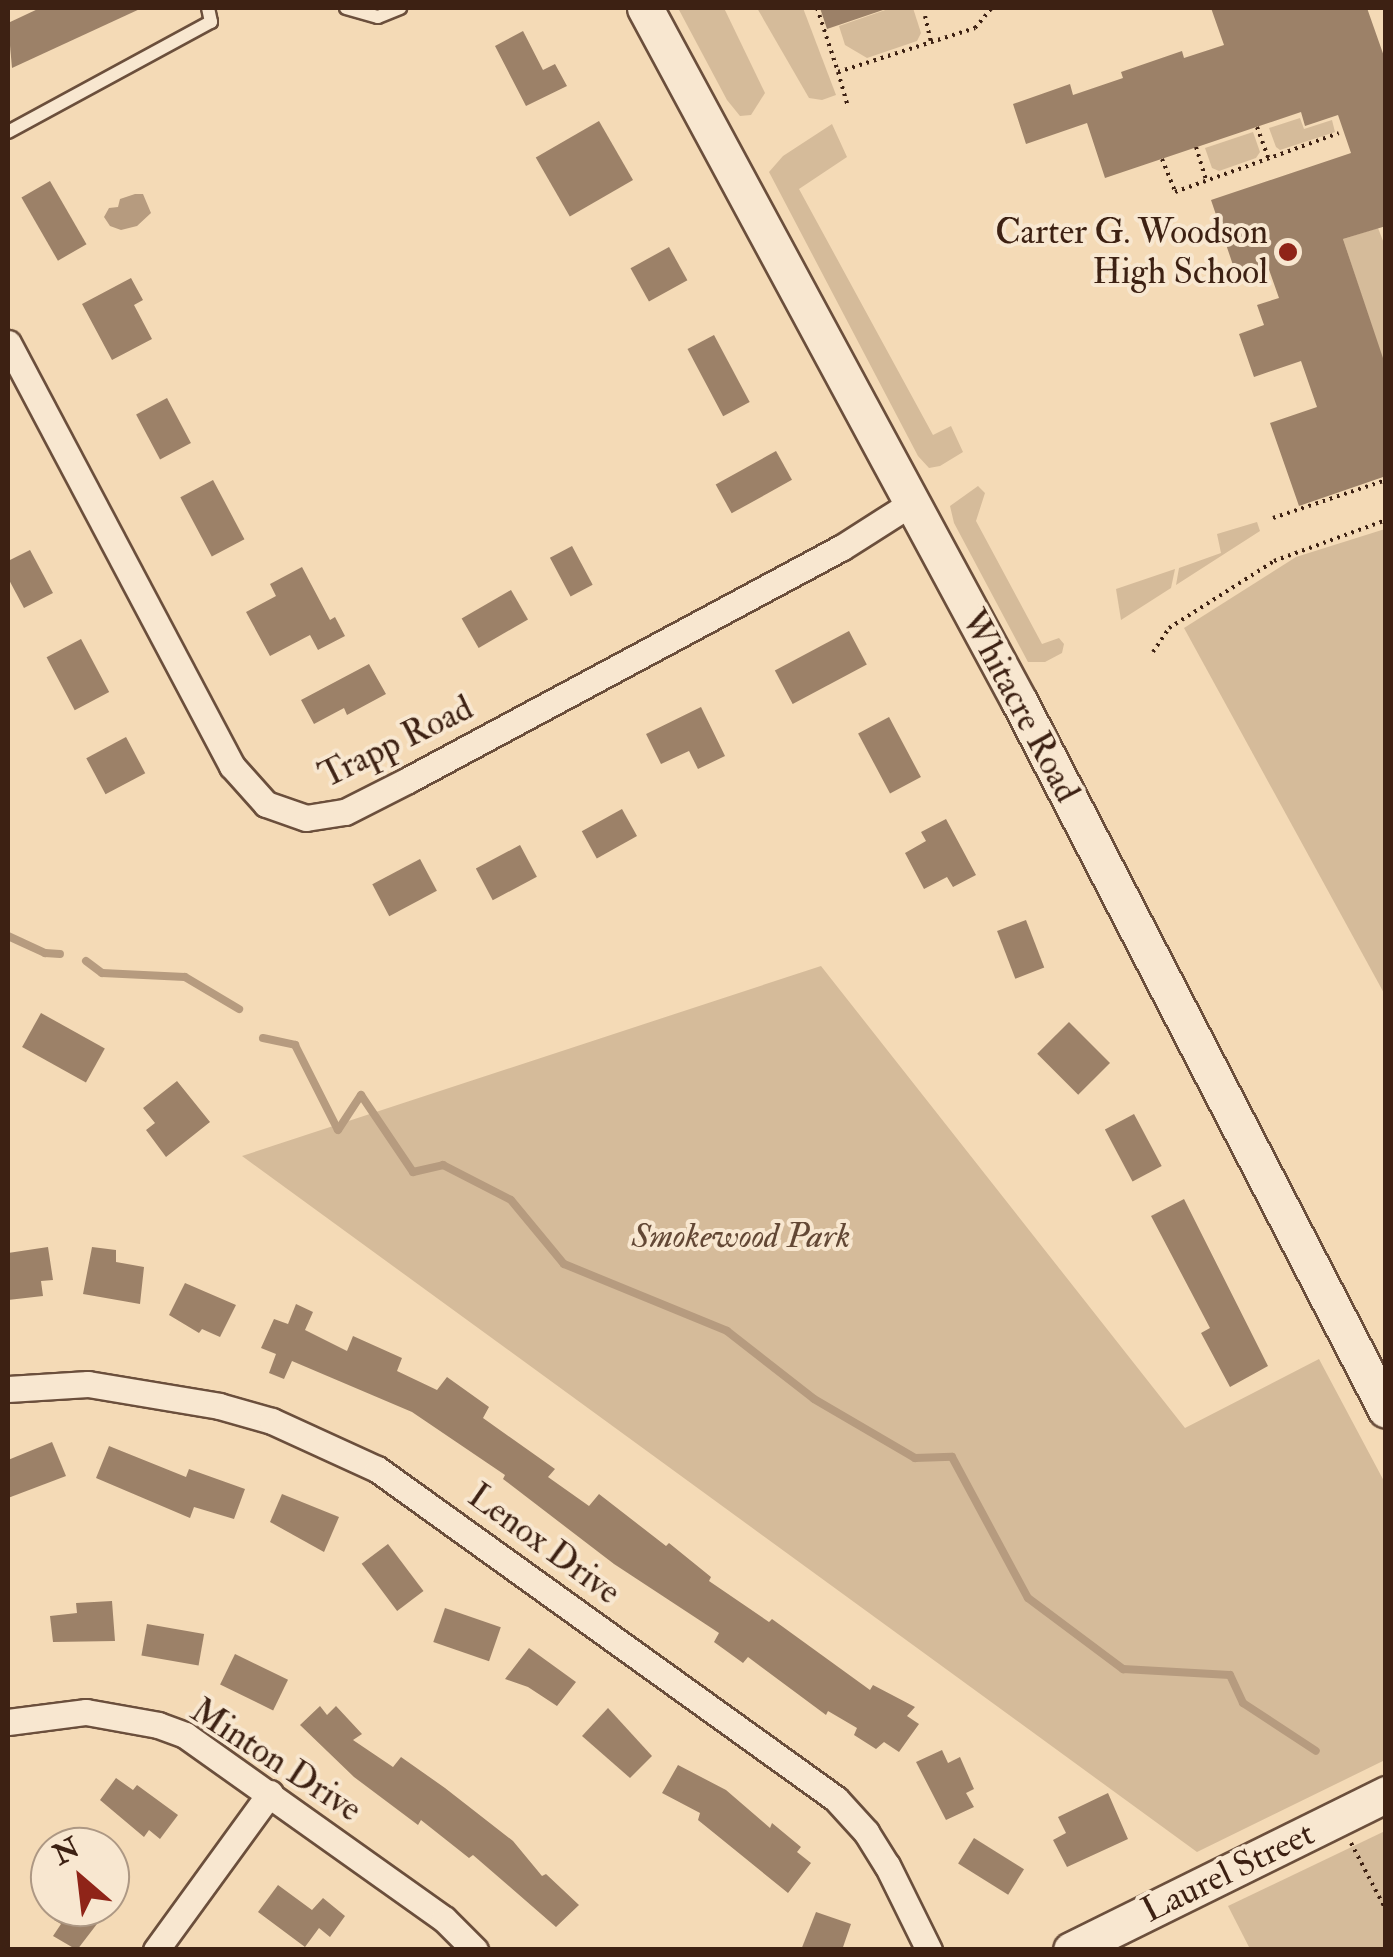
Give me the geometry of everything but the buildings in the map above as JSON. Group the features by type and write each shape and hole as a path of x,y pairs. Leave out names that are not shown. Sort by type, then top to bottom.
{"street":[{"name":"Whitacre Road","path":"645,8 1019,702 1386,1410"},
{"name":"Trapp Road","path":"8,343 232,766 266,804 306,818 345,812 408,780 841,548 910,504"},
{"name":"Lenox Drive","path":"8,1388 88,1384 219,1406 289,1428 377,1468 836,1799 866,1832 887,1865 928,1950"},
{"name":"Minton Drive","path":"8,1722 86,1712 158,1724 207,1748 444,1919 475,1950"},
{"path":"156,1950 270,1793"},
{"name":"Laurel Street","path":"1071,1950 1386,1794"}],"lane":[{"path":"8,132 211,22 208,8"},
{"path":"346,8 378,17 400,8"}],"path":[{"path":"817,8 848,106"},
{"path":"838,72 975,28 992,8"},
{"path":"925,16 931,42"},
{"path":"1256,127 1268,158"},
{"path":"1162,159 1175,192 1340,133"},
{"path":"1196,147 1206,178"},
{"path":"1273,518 1386,480"},
{"path":"1153,652 1169,628 1274,562 1386,520"},
{"path":"1335,1818 1386,1910"}],"green space":[{"path":"678,8 724,8 765,93 751,115 740,116 727,100"},
{"path":"757,8 803,8 836,95 822,100 809,98"},
{"path":"891,8 913,8 921,33 917,41 867,58 845,45 839,26"},
{"path":"1300,118 1304,129 1332,120 1335,132 1280,150 1269,128"},
{"path":"832,124 847,157 799,189 933,435 951,426 963,452 940,466 929,468 918,456 769,172 783,156"},
{"path":"1253,132 1260,152 1256,158 1219,171 1212,168 1205,148"},
{"path":"1378,228 1385,246 1385,367 1343,239"},
{"path":"978,486 985,493 976,521 1042,644 1059,638 1064,644 1062,653 1045,662 1028,662 954,523 950,506"},
{"path":"1257,522 1260,531 1176,585 1179,568 1221,553 1217,534"},
{"path":"1386,529 1385,995 1184,628 1296,557"},
{"path":"1175,569 1171,588 1121,620 1116,589"},
{"name":"Smokewood Park","path":"821,966 1185,1428 1319,1359 1385,1483 1385,1760 1197,1852 242,1156"},
{"path":"1385,1831 1385,1949 1250,1949 1228,1906"}],"shaded area":[{"path":"143,194 151,213 137,226 121,230 110,226 104,217 109,208 118,207 120,199"}],"waterway":[{"path":"8,936 45,953 60,954"},
{"path":"86,961 102,973 185,977 239,1009"},
{"path":"263,1038 295,1045 338,1130 361,1095 413,1172 443,1165 511,1200 564,1264 727,1331 814,1399 915,1458 952,1457 1028,1598 1123,1669 1230,1675 1243,1703 1316,1751"}],"place":[{"name":"Carter G. Woodson High School","path":"1288,252"}]}
